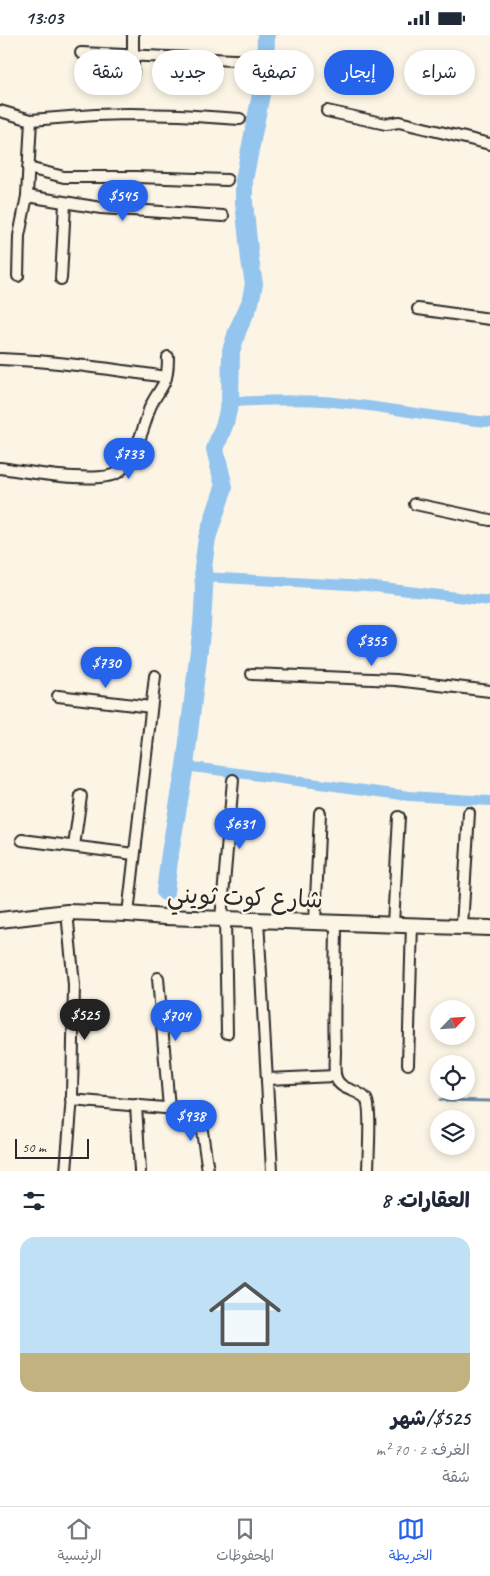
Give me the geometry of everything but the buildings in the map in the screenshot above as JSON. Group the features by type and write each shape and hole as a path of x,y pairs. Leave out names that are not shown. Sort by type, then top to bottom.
{"main road":[{"name":"شارع كوت ثويني","path":"0,920 67,911 165,917 393,923 490,928"}],"street":[{"path":"133,35 133,50"},
{"path":"142,56 234,60"},
{"path":"0,111 31,119 129,114 240,119"},
{"path":"327,111 386,125 399,123 490,144"},
{"path":"18,276 19,235 27,196 31,119"},
{"path":"28,168 64,177 227,180"},
{"path":"27,196 101,208 224,216"},
{"path":"61,279 65,203"},
{"path":"418,309 490,319"},
{"path":"0,468 79,477 106,478 119,473 126,464 144,427 152,400 164,383 168,357"},
{"path":"0,359 103,368 166,377"},
{"path":"415,504 490,520"},
{"path":"252,673 396,681 490,691"},
{"path":"128,914 155,676"},
{"path":"58,696 151,707"},
{"path":"227,1033 223,919 233,780"},
{"path":"74,846 81,796"},
{"path":"314,921 320,813"},
{"path":"462,926 469,813"},
{"path":"393,923 399,817"},
{"path":"22,839 134,854"},
{"path":"66,1171 71,1100 74,985 67,911"},
{"path":"258,920 272,1171"},
{"path":"336,922 335,1076 344,1088 361,1095 369,1105 368,1171"},
{"path":"408,1064 412,924"},
{"path":"158,978 169,1108"},
{"path":"268,1079 335,1076"},
{"path":"71,1100 200,1111 208,1171"},
{"path":"136,1105 140,1171"}],"waterway":[{"path":"165,892 185,766 202,625 203,568 207,538 224,487 215,449 225,423 230,402 231,351 238,329 250,303 254,284 244,202 244,180 265,74 266,35"},
{"path":"230,402 322,401 490,422"},
{"path":"204,577 367,586 490,601"},
{"path":"185,766 409,796 490,801"},
{"path":"440,1100 490,1101"}]}
